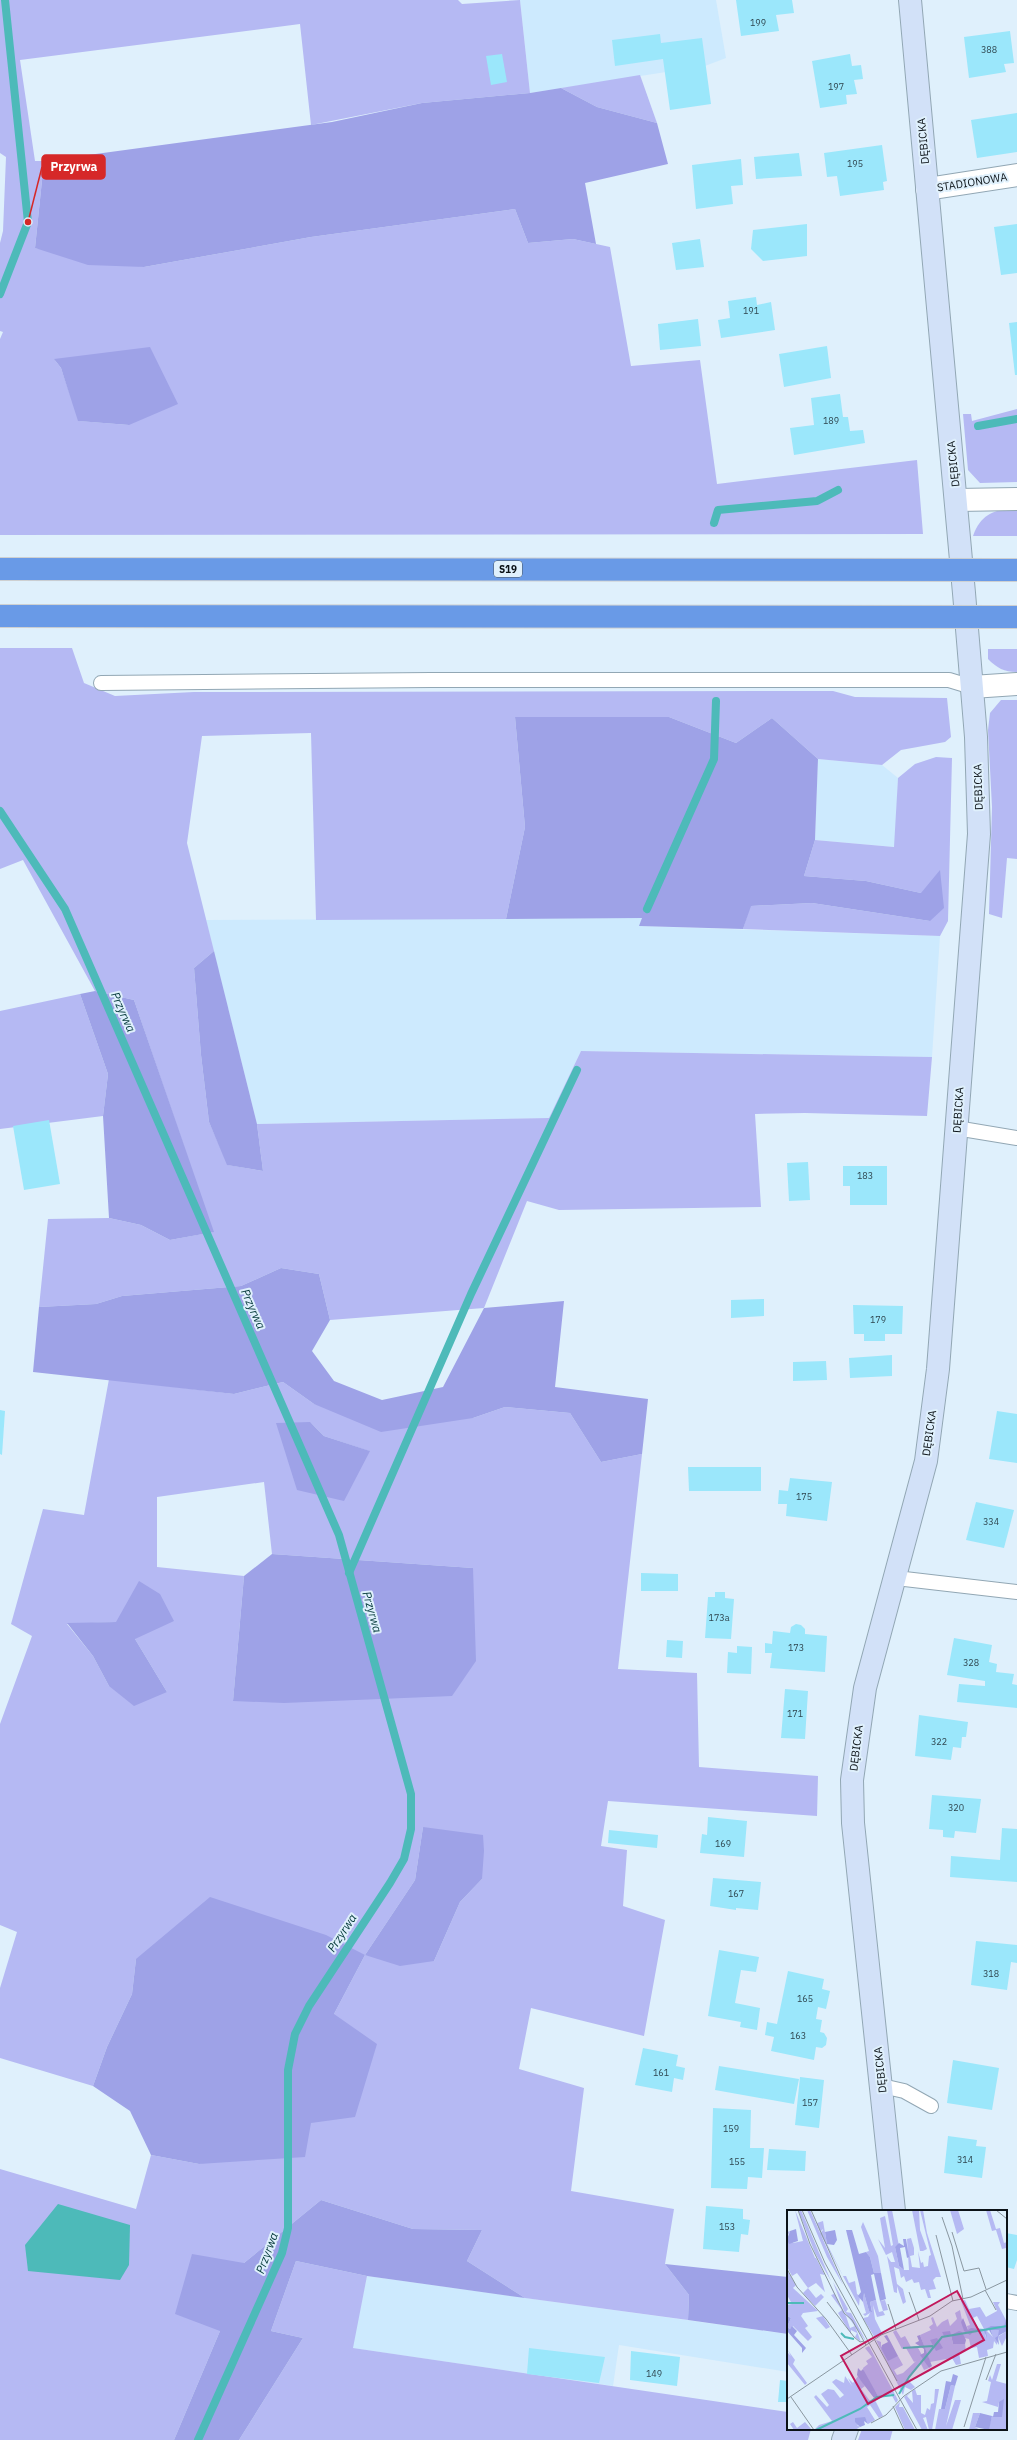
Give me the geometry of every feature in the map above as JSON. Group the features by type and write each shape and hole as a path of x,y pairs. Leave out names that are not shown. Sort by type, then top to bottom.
{"highway":[{"name":"S19","path":"0,569 1017,570"},
{"path":"0,616 1017,617"}],"street":[{"name":"DĘBICKA","path":"894,2210 854,1823 852,1780 865,1688 896,1578 926,1461 938,1369 980,834 976,737 957,500 910,0"},
{"name":"STADIONOWA","path":"927,189 1017,175"},
{"path":"957,500 1017,499"},
{"path":"972,687 1017,684"},
{"path":"843,2440 847,2430"}],"lane":[{"path":"101,683 430,680 949,680 972,687"},
{"path":"956,1128 1017,1138"},
{"path":"896,1578 1017,1592"},
{"path":"882,2086 904,2091 931,2106"},
{"path":"1007,2301 1017,2303"}],"shaded area":[{"path":"0,0 458,0 462,4 520,0 530,93 422,103 311,125 300,24 20,60 35,161 44,161 35,248 144,267 311,237 515,209 528,243 573,239 610,247 631,366 700,360 717,484 917,460 923,534 0,535 0,339 3,332 0,331 0,243 3,231 6,157 0,153","holes":["54,359 129,425 79,421 61,368"]},
{"path":"520,0 716,0 726,58 705,66 530,93"},
{"path":"640,75 657,123 597,107 561,88"},
{"path":"561,88 597,107 657,123 668,164 585,183 596,244 573,239 528,243 515,209 311,237 144,267 88,265 35,248 44,161 332,122 422,103 530,93"},
{"path":"150,347 178,404 129,425 78,421 61,368 54,359"},
{"path":"1017,409 1017,482 980,483 968,470 963,414 971,414 972,421"},
{"path":"1017,507 1017,536 973,536 980,522 990,514 996,511"},
{"path":"0,648 72,648 84,683 115,696 194,692 833,691 855,697 947,698 951,737 945,742 901,750 882,765 818,759 772,718 736,743 669,717 515,717 525,827 506,919 316,920 311,733 202,736 187,843 214,951 194,968 201,1055 209,1122 228,1165 263,1171 257,1124 549,1118 581,1051 932,1057 927,1116 805,1113 755,1114 761,1207 559,1210 527,1201 484,1308 330,1320 319,1274 281,1268 241,1286 122,1296 96,1304 39,1307 48,1219 109,1218 141,1225 170,1240 213,1232 134,1000 95,991 23,860 0,869"},
{"path":"988,649 1017,649 1017,672 1004,670 994,665 988,659"},
{"path":"1001,700 1017,700 1017,859 1007,858 1002,918 989,914 992,807 988,730 990,713"},
{"path":"515,717 669,717 736,743 772,718 818,759 815,840 804,876 866,881 921,893 940,870 944,908 930,921 812,903 751,906 743,929 639,926 642,918 506,919 525,827"},
{"path":"936,757 952,758 948,921 940,936 743,929 750,906 812,903 930,921 921,893 866,881 804,876 815,840 894,847 898,778 915,764"},
{"path":"818,759 882,765 898,778 895,847 815,840"},
{"path":"643,918 640,926 940,936 932,1057 581,1051 549,1118 257,1124 206,920"},
{"path":"214,951 257,1124 263,1171 227,1165 209,1122 201,1055 194,968"},
{"path":"95,991 134,1000 214,1232 170,1240 141,1225 109,1218 103,1116 108,1074 80,994"},
{"path":"80,994 108,1074 103,1116 0,1129 0,1011"},
{"path":"281,1268 319,1274 330,1320 312,1351 334,1381 382,1400 443,1387 484,1308 564,1301 555,1387 648,1399 642,1454 601,1462 570,1413 505,1407 473,1418 381,1432 314,1404 283,1382 234,1394 33,1372 39,1307 96,1304 122,1296 241,1286"},
{"path":"109,1379 234,1394 283,1382 314,1404 473,1418 505,1407 570,1413 601,1462 642,1454 618,1669 697,1673 699,1767 818,1776 817,1816 608,1801 601,1846 627,1850 623,1906 665,1920 644,2036 531,2008 519,2069 584,2088 571,2191 674,2209 665,2264 689,2295 688,2320 525,2298 467,2261 482,2230 413,2229 321,2200 244,2263 220,2331 174,2440 0,2440 0,2169 136,2209 151,2155 199,2164 311,2123 334,2014 365,1955 136,1959 132,1994 107,2047 93,2086 0,2058 0,1988 17,1932 0,1925 0,1724 32,1636 11,1624 43,1509 84,1515","holes":["310,1422 324,1436 369,1451 356,1475","264,1482 272,1554 473,1568 233,1701 244,1576 157,1567 157,1497","116,1622 135,1639 167,1692 109,1686 93,1656 67,1624","423,1827 482,1879 460,1902 434,1961 365,1955 415,1880"]},
{"path":"310,1422 324,1436 370,1451 344,1501 297,1490 276,1423"},
{"path":"272,1554 473,1568 476,1661 452,1696 284,1703 233,1701 244,1576"},
{"path":"139,1581 160,1594 174,1621 135,1639 167,1692 134,1706 109,1686 93,1656 67,1623 116,1622"},
{"path":"423,1827 483,1835 484,1851 482,1879 460,1902 434,1961 400,1966 365,1955 415,1880"},
{"path":"210,1897 326,1935 365,1955 334,2014 377,2044 355,2117 311,2123 305,2157 199,2164 151,2155 130,2111 93,2086 107,2047 132,1994 136,1959"},
{"path":"321,2200 413,2229 482,2230 467,2261 525,2298 367,2276 296,2261 271,2331 303,2338 239,2440 174,2440 220,2331 175,2314 192,2254 244,2263"},
{"path":"58,2204 130,2225 129,2265 120,2280 28,2271 25,2245"},
{"path":"296,2261 367,2276 353,2348 787,2412 787,2430 811,2430 808,2440 239,2440 303,2338 271,2331"},
{"path":"665,2264 787,2277 787,2334 688,2320 689,2295"},
{"path":"367,2276 787,2334 787,2372 619,2345 613,2386 352,2348"},
{"path":"862,2430 893,2430 890,2440 858,2440"}],"building":[{"path":"736,0 792,0 794,13 776,15 779,31 741,36"},
{"path":"1010,31 1014,63 1004,64 1006,72 969,78 964,37"},
{"path":"660,34 661,43 702,38 711,104 670,110 663,59 615,66 612,40"},
{"path":"502,54 507,82 491,85 486,56"},
{"path":"850,54 852,66 861,65 863,79 854,80 857,94 846,95 847,104 820,108 812,61"},
{"path":"1017,113 1017,152 977,158 971,120"},
{"path":"882,145 887,181 883,182 884,190 840,196 837,176 827,177 824,153"},
{"path":"799,153 802,176 756,179 754,157"},
{"path":"741,159 743,185 731,186 733,204 696,209 692,165"},
{"path":"807,224 807,256 763,261 751,249 753,230"},
{"path":"1017,224 1017,273 1001,275 994,227"},
{"path":"700,239 704,267 676,270 672,243"},
{"path":"756,297 757,305 771,302 775,330 721,338 718,320 730,318 728,301"},
{"path":"698,319 701,346 660,350 658,324"},
{"path":"1017,322 1017,375 1015,375 1009,323"},
{"path":"827,346 831,378 784,387 779,354"},
{"path":"840,394 843,417 848,417 850,431 863,430 865,443 794,455 790,428 814,425 811,398"},
{"path":"49,1120 60,1184 24,1190 13,1126"},
{"path":"808,1162 810,1200 789,1201 787,1163"},
{"path":"843,1166 887,1166 887,1205 850,1205 850,1186 843,1186"},
{"path":"764,1299 764,1316 731,1318 731,1300"},
{"path":"853,1305 903,1306 902,1334 885,1334 885,1341 864,1341 864,1334 854,1334"},
{"path":"892,1355 892,1376 850,1378 849,1358"},
{"path":"826,1361 827,1380 793,1381 793,1362"},
{"path":"0,1410 5,1411 2,1455 0,1454"},
{"path":"997,1411 1017,1414 1017,1463 989,1459"},
{"path":"688,1467 761,1467 761,1491 689,1491"},
{"path":"790,1478 832,1482 827,1521 786,1516 787,1504 778,1504 779,1490 788,1491"},
{"path":"976,1502 1014,1510 1004,1548 966,1540"},
{"path":"641,1573 678,1574 678,1591 641,1591"},
{"path":"715,1592 725,1592 725,1598 734,1599 731,1639 705,1638 708,1597 715,1597"},
{"path":"796,1624 801,1625 805,1629 805,1634 827,1636 825,1672 770,1668 772,1653 765,1653 765,1643 772,1644 773,1631 790,1633 791,1627"},
{"path":"954,1638 992,1645 989,1662 997,1664 996,1672 1014,1674 1012,1684 1017,1685 1017,1708 957,1702 959,1684 985,1686 985,1681 947,1675"},
{"path":"667,1640 683,1641 682,1658 666,1657"},
{"path":"737,1646 752,1647 751,1674 727,1673 728,1652 737,1653"},
{"path":"785,1689 808,1691 805,1739 781,1738"},
{"path":"919,1715 968,1722 966,1737 962,1737 961,1748 953,1747 951,1760 915,1756"},
{"path":"932,1795 981,1799 976,1833 955,1831 954,1838 943,1837 943,1830 929,1829"},
{"path":"708,1817 747,1821 744,1857 700,1853 702,1834 707,1835"},
{"path":"1002,1828 1017,1829 1017,1882 950,1877 951,1856 1000,1860"},
{"path":"609,1830 658,1835 657,1848 608,1843"},
{"path":"713,1878 761,1882 758,1910 736,1908 736,1910 710,1906"},
{"path":"976,1941 1017,1945 1017,1963 1011,1962 1007,1990 971,1985"},
{"path":"719,1950 759,1957 756,1972 741,1970 735,2003 760,2008 757,2030 740,2027 741,2022 708,2016"},
{"path":"788,1971 824,1979 822,1989 830,1991 826,2009 818,2007 816,2019 822,2020 820,2032 824,2033 827,2038 826,2045 822,2048 816,2047 814,2060 771,2051 774,2037 765,2035 767,2022 777,2024"},
{"path":"643,2048 678,2055 676,2066 685,2068 683,2080 674,2078 672,2092 635,2085"},
{"path":"953,2060 999,2068 992,2110 947,2103"},
{"path":"719,2066 799,2079 794,2104 715,2090"},
{"path":"800,2077 824,2080 819,2128 795,2125"},
{"path":"713,2108 751,2110 750,2148 764,2148 762,2178 748,2177 747,2189 711,2188"},
{"path":"948,2136 977,2140 976,2146 986,2147 982,2178 944,2173"},
{"path":"769,2149 806,2151 805,2171 767,2170"},
{"path":"706,2206 743,2209 743,2219 750,2220 748,2235 741,2234 739,2252 703,2249"},
{"path":"1007,2233 1017,2235 1017,2260 1014,2269 1007,2267"},
{"path":"529,2348 605,2357 599,2383 527,2374"},
{"path":"631,2351 680,2357 677,2386 630,2380"},
{"path":"780,2380 787,2381 787,2402 778,2402"}],"waterway":[{"name":"Przyrwa","path":"0,294 28,222 5,0"},
{"path":"978,426 1017,419"},
{"path":"714,523 718,510 817,501 838,490"},
{"path":"647,909 714,759 716,701"},
{"name":"Przyrwa","path":"0,811 65,909 339,1535 411,1794 411,1829 404,1859 390,1883 309,2006 295,2034 288,2070 288,2228 282,2253 198,2440"},
{"path":"349,1573 471,1294 577,1070"}],"place":[{"name":"Przyrwa","path":"28,222"}]}
